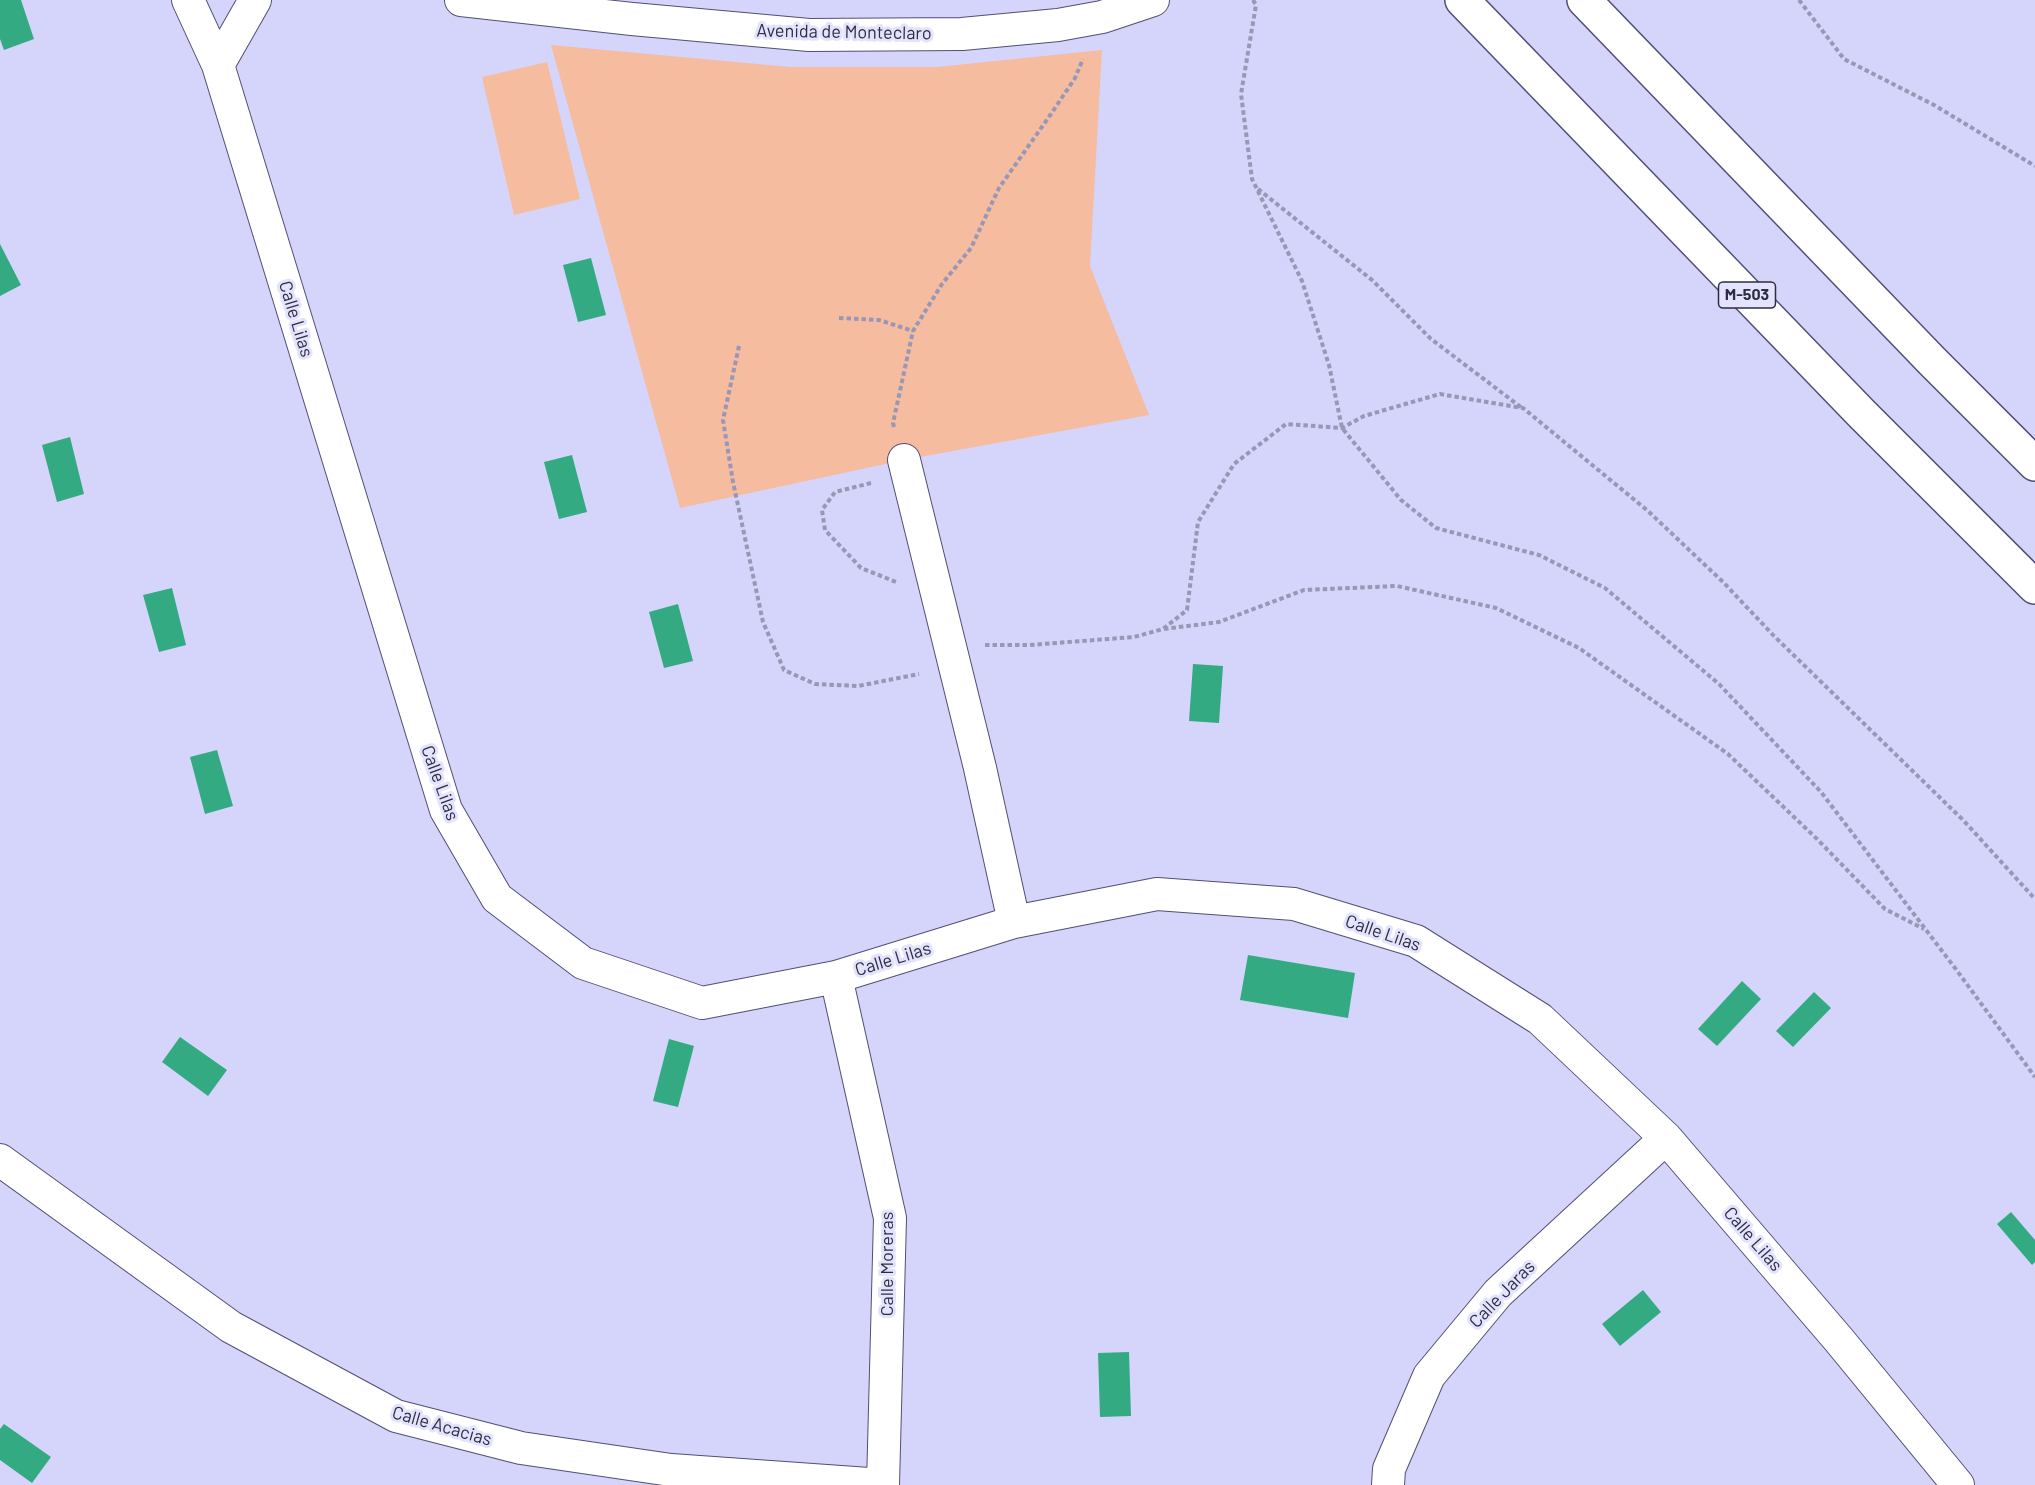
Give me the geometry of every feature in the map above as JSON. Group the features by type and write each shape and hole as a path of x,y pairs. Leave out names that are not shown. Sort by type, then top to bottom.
{"highway":[{"name":"M-503","path":"1462,0 1861,413 2035,587"},
{"path":"1584,0 1915,344 2035,464"}],"street":[{"name":"Calle Lilas","path":"188,0 218,65 446,810 497,898 583,963 702,1003 836,977 1014,922 1156,894 1294,904 1416,941 1540,1020 1666,1138 1839,1340 1958,1485"},
{"path":"218,65 255,0"},
{"name":"Avenida de Monteclaro","path":"461,0 809,35 963,34 1058,25 1102,17 1153,0"},
{"path":"904,460 980,768 1014,922"},
{"name":"Calle Moreras","path":"836,977 890,1218 883,1485"},
{"name":"Calle Jaras","path":"1388,1485 1389,1469 1429,1376 1498,1293 1666,1138"},
{"name":"Calle Acacias","path":"0,1160 231,1326 396,1416 521,1448 671,1470 883,1485"}],"path":[{"path":"1253,0 1256,5 1241,94 1252,179 1302,281 1329,365 1342,428 1401,500 1436,528 1539,555 1605,588 1710,676 1821,792 2035,1077"},
{"path":"1799,0 1844,59 1934,105 2035,166"},
{"path":"904,460 893,423 913,332 942,284 971,248 999,188 1075,78 1102,17"},
{"path":"1256,186 1372,280 1431,339 1523,408 1647,512 1723,582 1964,821 2035,899"},
{"path":"839,318 879,320 913,332"},
{"path":"739,346 723,420 733,482 763,622 784,670 815,684 858,686 952,656 1042,644 1134,637 1163,629 1219,622 1304,590 1397,586 1496,608 1579,648 1728,754 1817,839 1885,909 1927,931"},
{"path":"1163,629 1187,610 1198,522 1234,464 1286,424 1342,428 1364,416 1440,394 1523,408"},
{"path":"900,585 891,579 861,568 825,530 822,510 836,492 870,483 913,493"}],"shaded area":[{"path":"0,0 21,0 34,39 4,50 0,39"},
{"path":"551,45 790,67 937,67 1102,50 1090,266 1149,415 904,460 680,508"},
{"path":"547,62 580,199 514,215 482,77"},
{"path":"0,244 21,285 0,296"},
{"path":"591,258 606,315 578,322 563,265"},
{"path":"70,437 84,494 57,502 42,445"},
{"path":"572,455 587,512 559,519 544,462"},
{"path":"172,588 186,645 159,652 143,595"},
{"path":"678,604 693,661 664,668 649,612"},
{"path":"1193,664 1223,666 1219,723 1189,721"},
{"path":"217,750 233,806 205,814 190,757"},
{"path":"1248,955 1355,973 1348,1018 1240,1000"},
{"path":"1742,981 1761,999 1717,1046 1698,1029"},
{"path":"1814,992 1831,1008 1793,1047 1776,1031"},
{"path":"180,1037 227,1070 208,1096 162,1062"},
{"path":"669,1039 694,1046 678,1107 653,1101"},
{"path":"2011,1212 2035,1240 2035,1262 2032,1265 1997,1224"},
{"path":"1643,1290 1661,1312 1620,1346 1602,1324"},
{"path":"1129,1352 1131,1416 1100,1417 1098,1353"},
{"path":"4,1424 51,1457 32,1483 0,1460 0,1429"}]}
